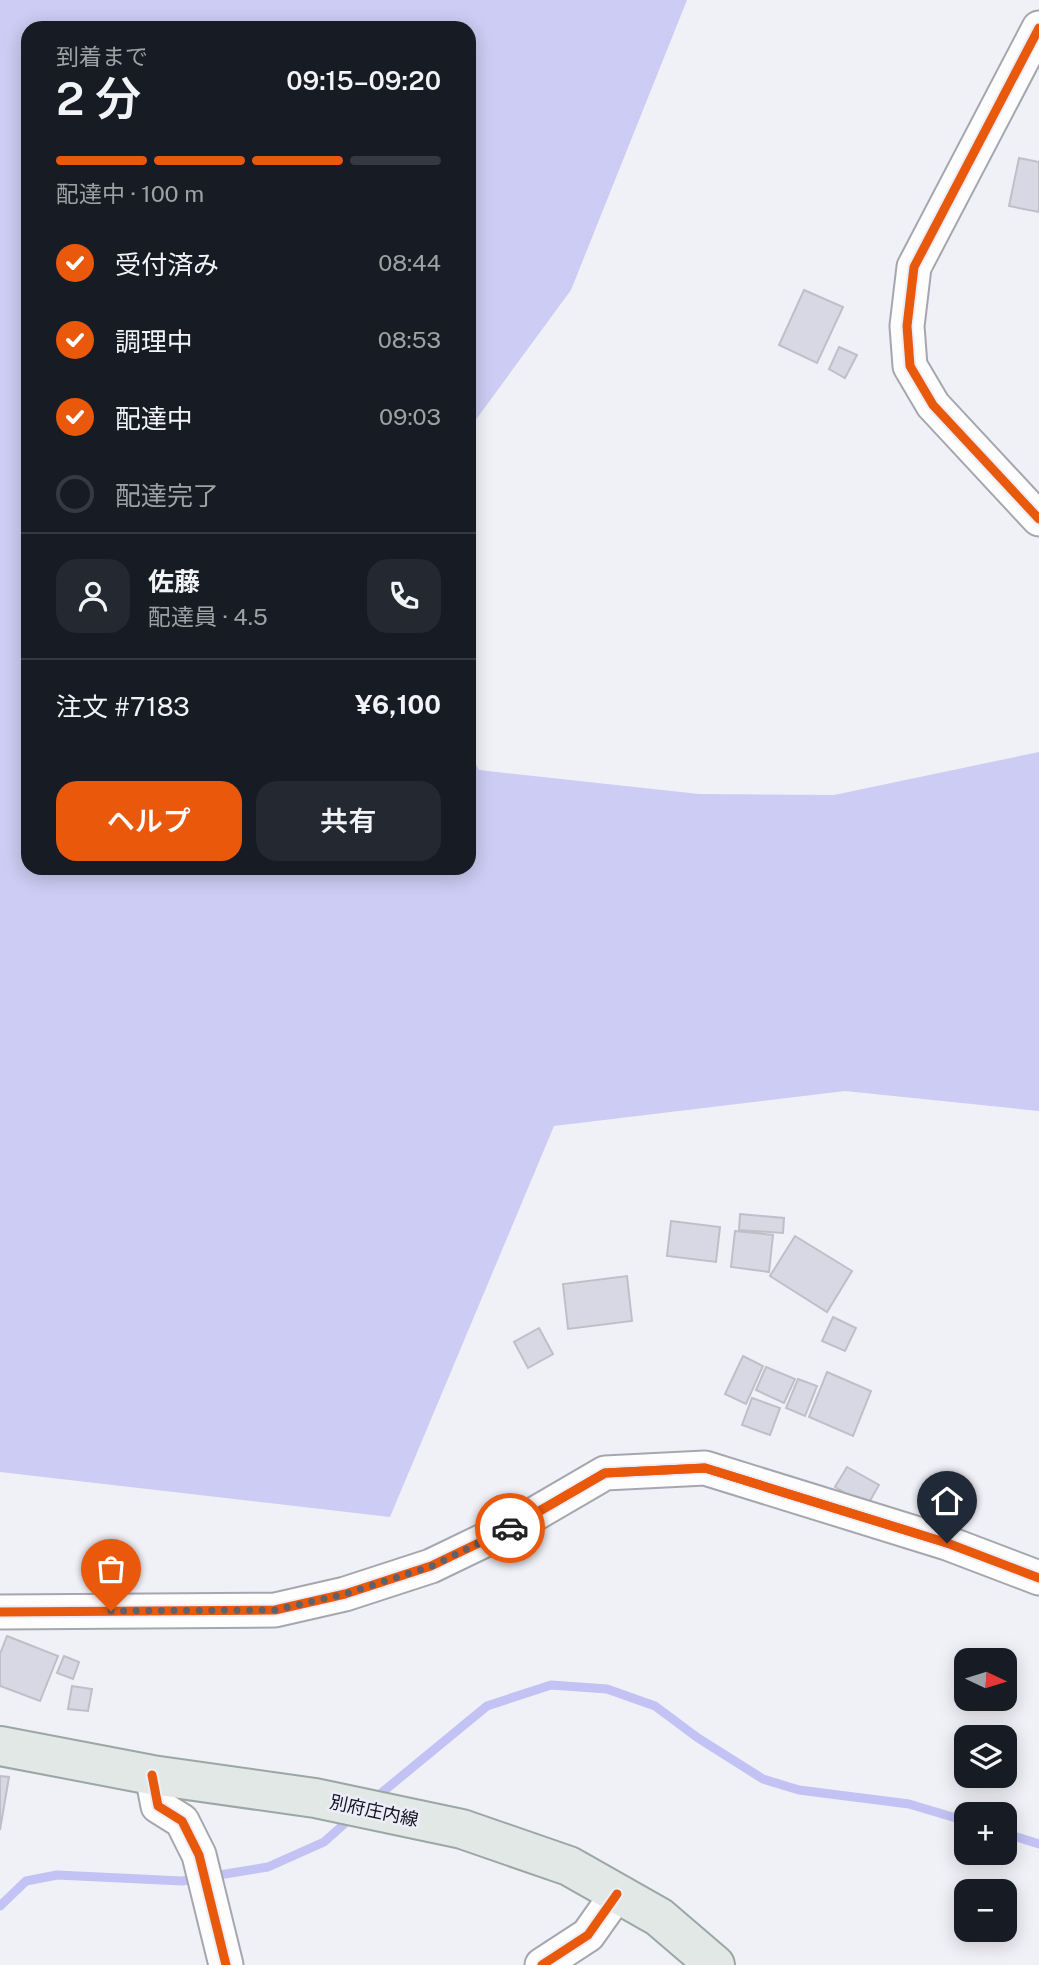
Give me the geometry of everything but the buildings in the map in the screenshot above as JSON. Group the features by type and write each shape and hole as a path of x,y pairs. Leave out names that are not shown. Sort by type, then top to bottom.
{"main road":[{"name":"別府庄内線","path":"0,1746 152,1775 315,1798 462,1829 569,1866 659,1917 715,1965"}],"street":[{"path":"1039,28 914,267 908,326 910,366 933,405 1039,519"},
{"path":"0,1612 275,1610 345,1594 432,1566 514,1526 605,1473 705,1468 947,1543 1039,1578"},
{"path":"152,1775 158,1806 182,1821 199,1856 226,1965"},
{"path":"542,1965 588,1935 617,1894"}],"shaded area":[{"path":"0,0 687,0 571,290 476,419 476,21 21,21 21,875 476,875 476,765 479,770 699,794 834,795 1039,752 1039,1111 845,1091 554,1126 390,1517 0,1472"}],"waterway":[{"path":"374,1799 487,1706 551,1685 607,1689 655,1706 698,1738 763,1779 799,1790 909,1804 954,1817"},
{"path":"0,1906 26,1881 57,1875 182,1881 268,1867 324,1842 352,1817"},
{"path":"1017,1837 1039,1844"}],"cycle path":[{"path":"1039,28 914,267 907,326 910,366 933,405 1039,519"},
{"path":"0,1612 275,1610 345,1594 431,1566 514,1526 605,1473 705,1468 947,1543 1039,1578"},
{"path":"152,1775 158,1806 182,1821 199,1855 226,1965"},
{"path":"542,1965 588,1935 617,1894"}],"way so far":[{"path":"111,1611 275,1610 345,1594 432,1566 510,1528"}],"route":[{"path":"510,1528 605,1473 705,1468 947,1543"}]}
